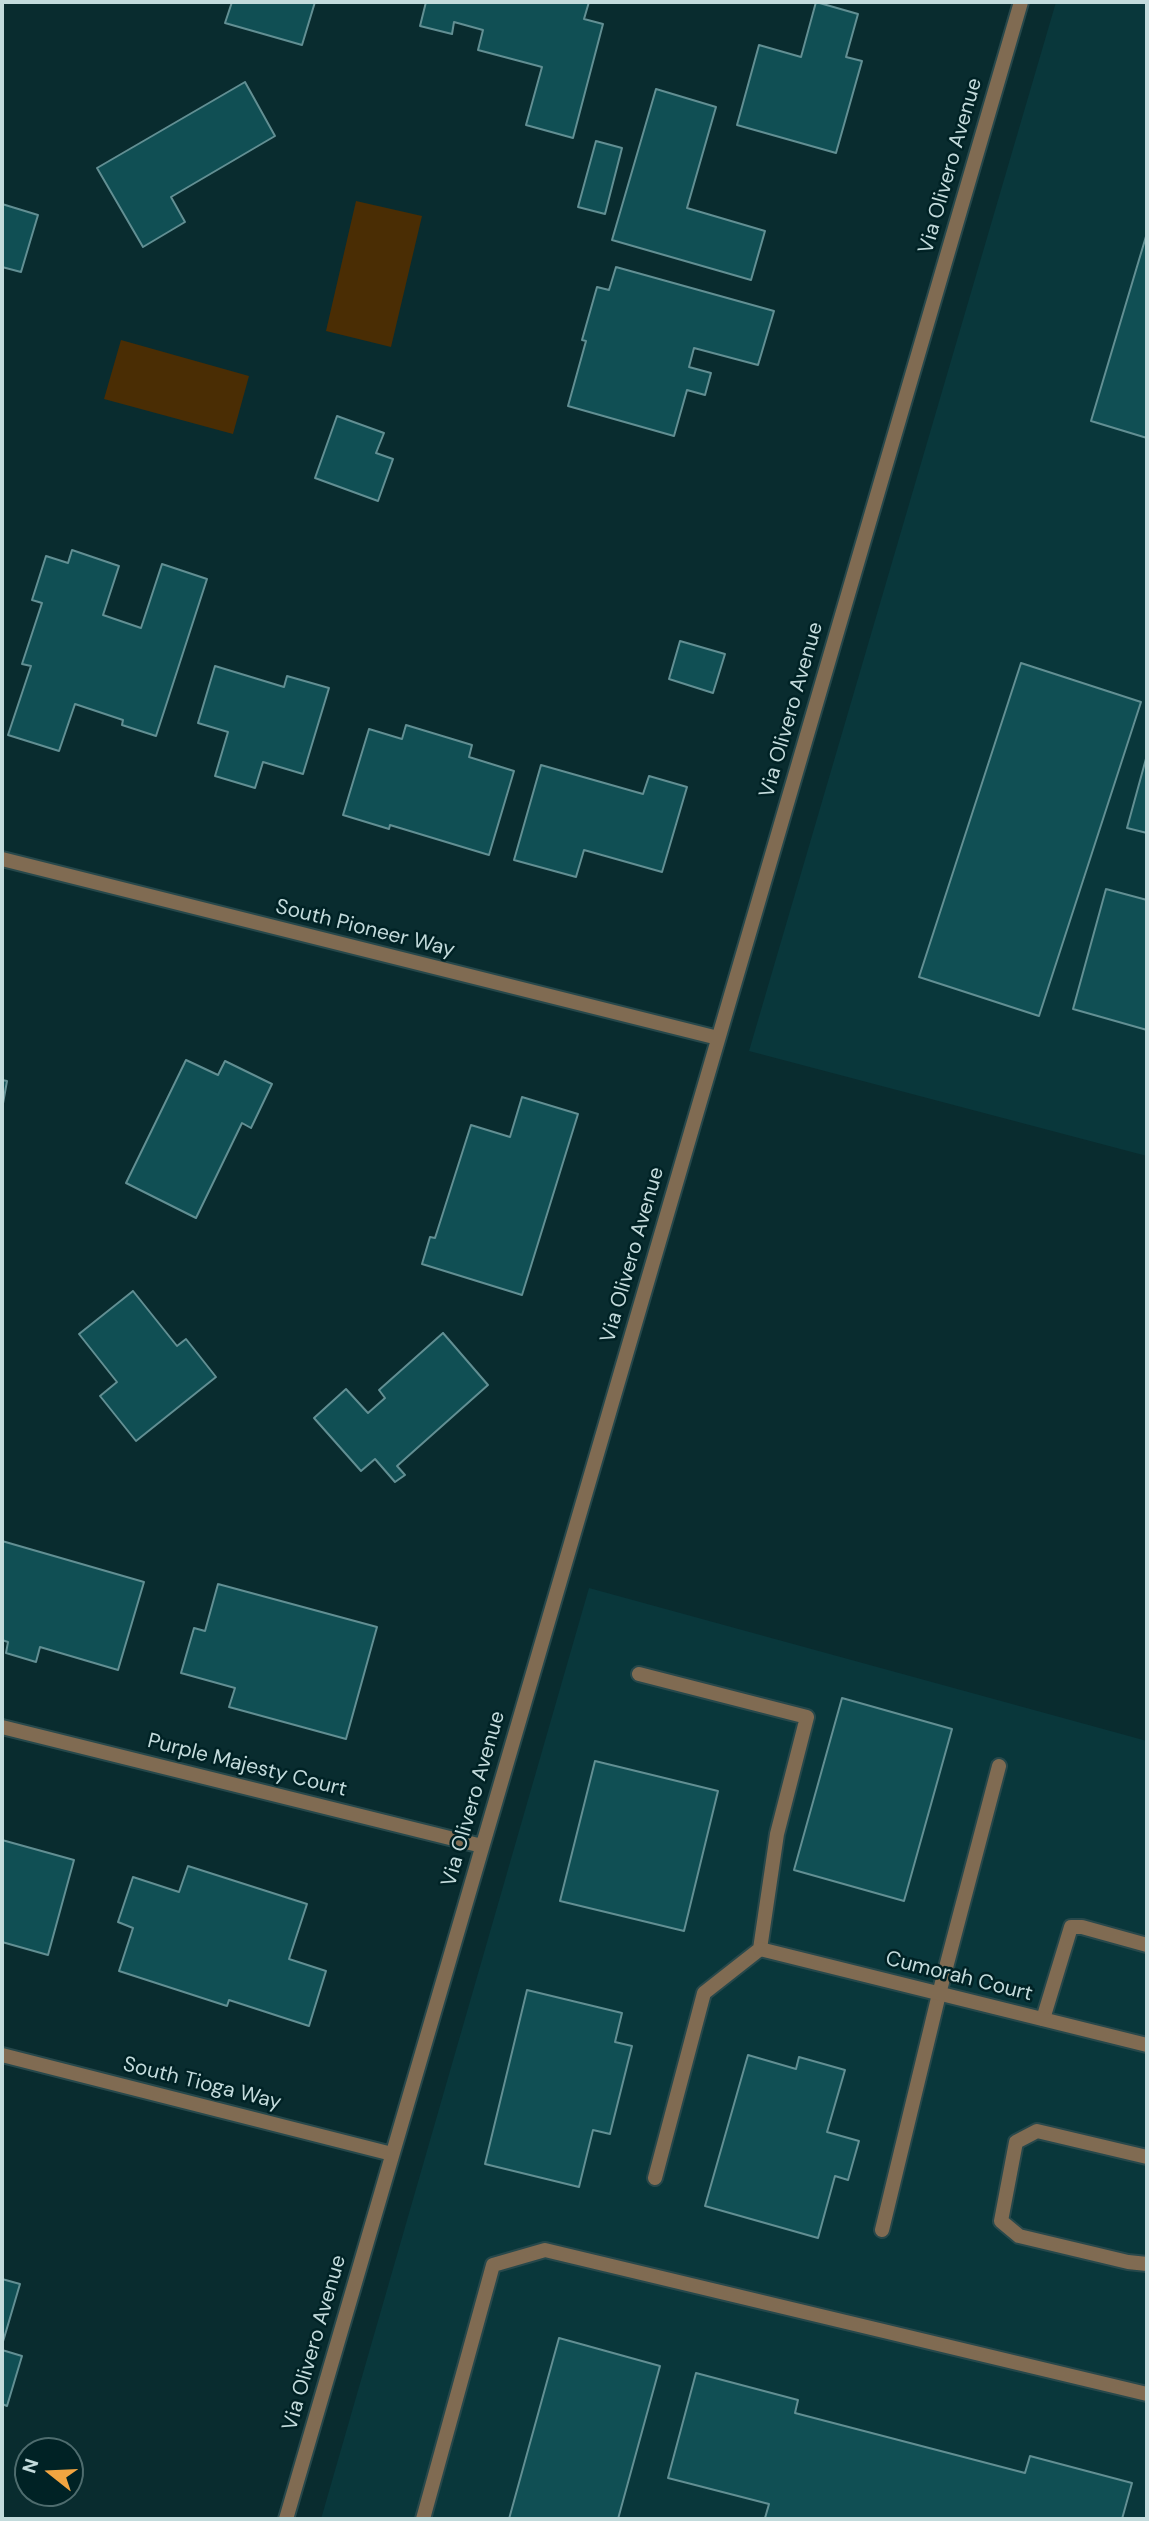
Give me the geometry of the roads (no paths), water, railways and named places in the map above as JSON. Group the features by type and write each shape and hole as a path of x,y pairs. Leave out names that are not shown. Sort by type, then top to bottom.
{"street":[{"name":"Via Olivero Avenue","path":"286,2519 1021,2"},
{"name":"South Pioneer Way","path":"2,859 718,1038"},
{"path":"639,1674 807,1717 777,1834 760,1949 704,1993 655,2178"},
{"name":"Purple Majesty Court","path":"2,1727 482,1846"},
{"path":"881,2230 939,1993 999,1766"},
{"path":"1043,2019 1071,1927 1082,1927 1147,1945"},
{"name":"Cumorah Court","path":"760,1949 1147,2045"},
{"name":"South Tioga Way","path":"2,2055 392,2154"},
{"path":"1147,2157 1037,2131 1016,2142 1001,2221 1019,2236 1128,2262 1147,2264"},
{"path":"423,2519 494,2265 545,2250 1147,2394"}]}
